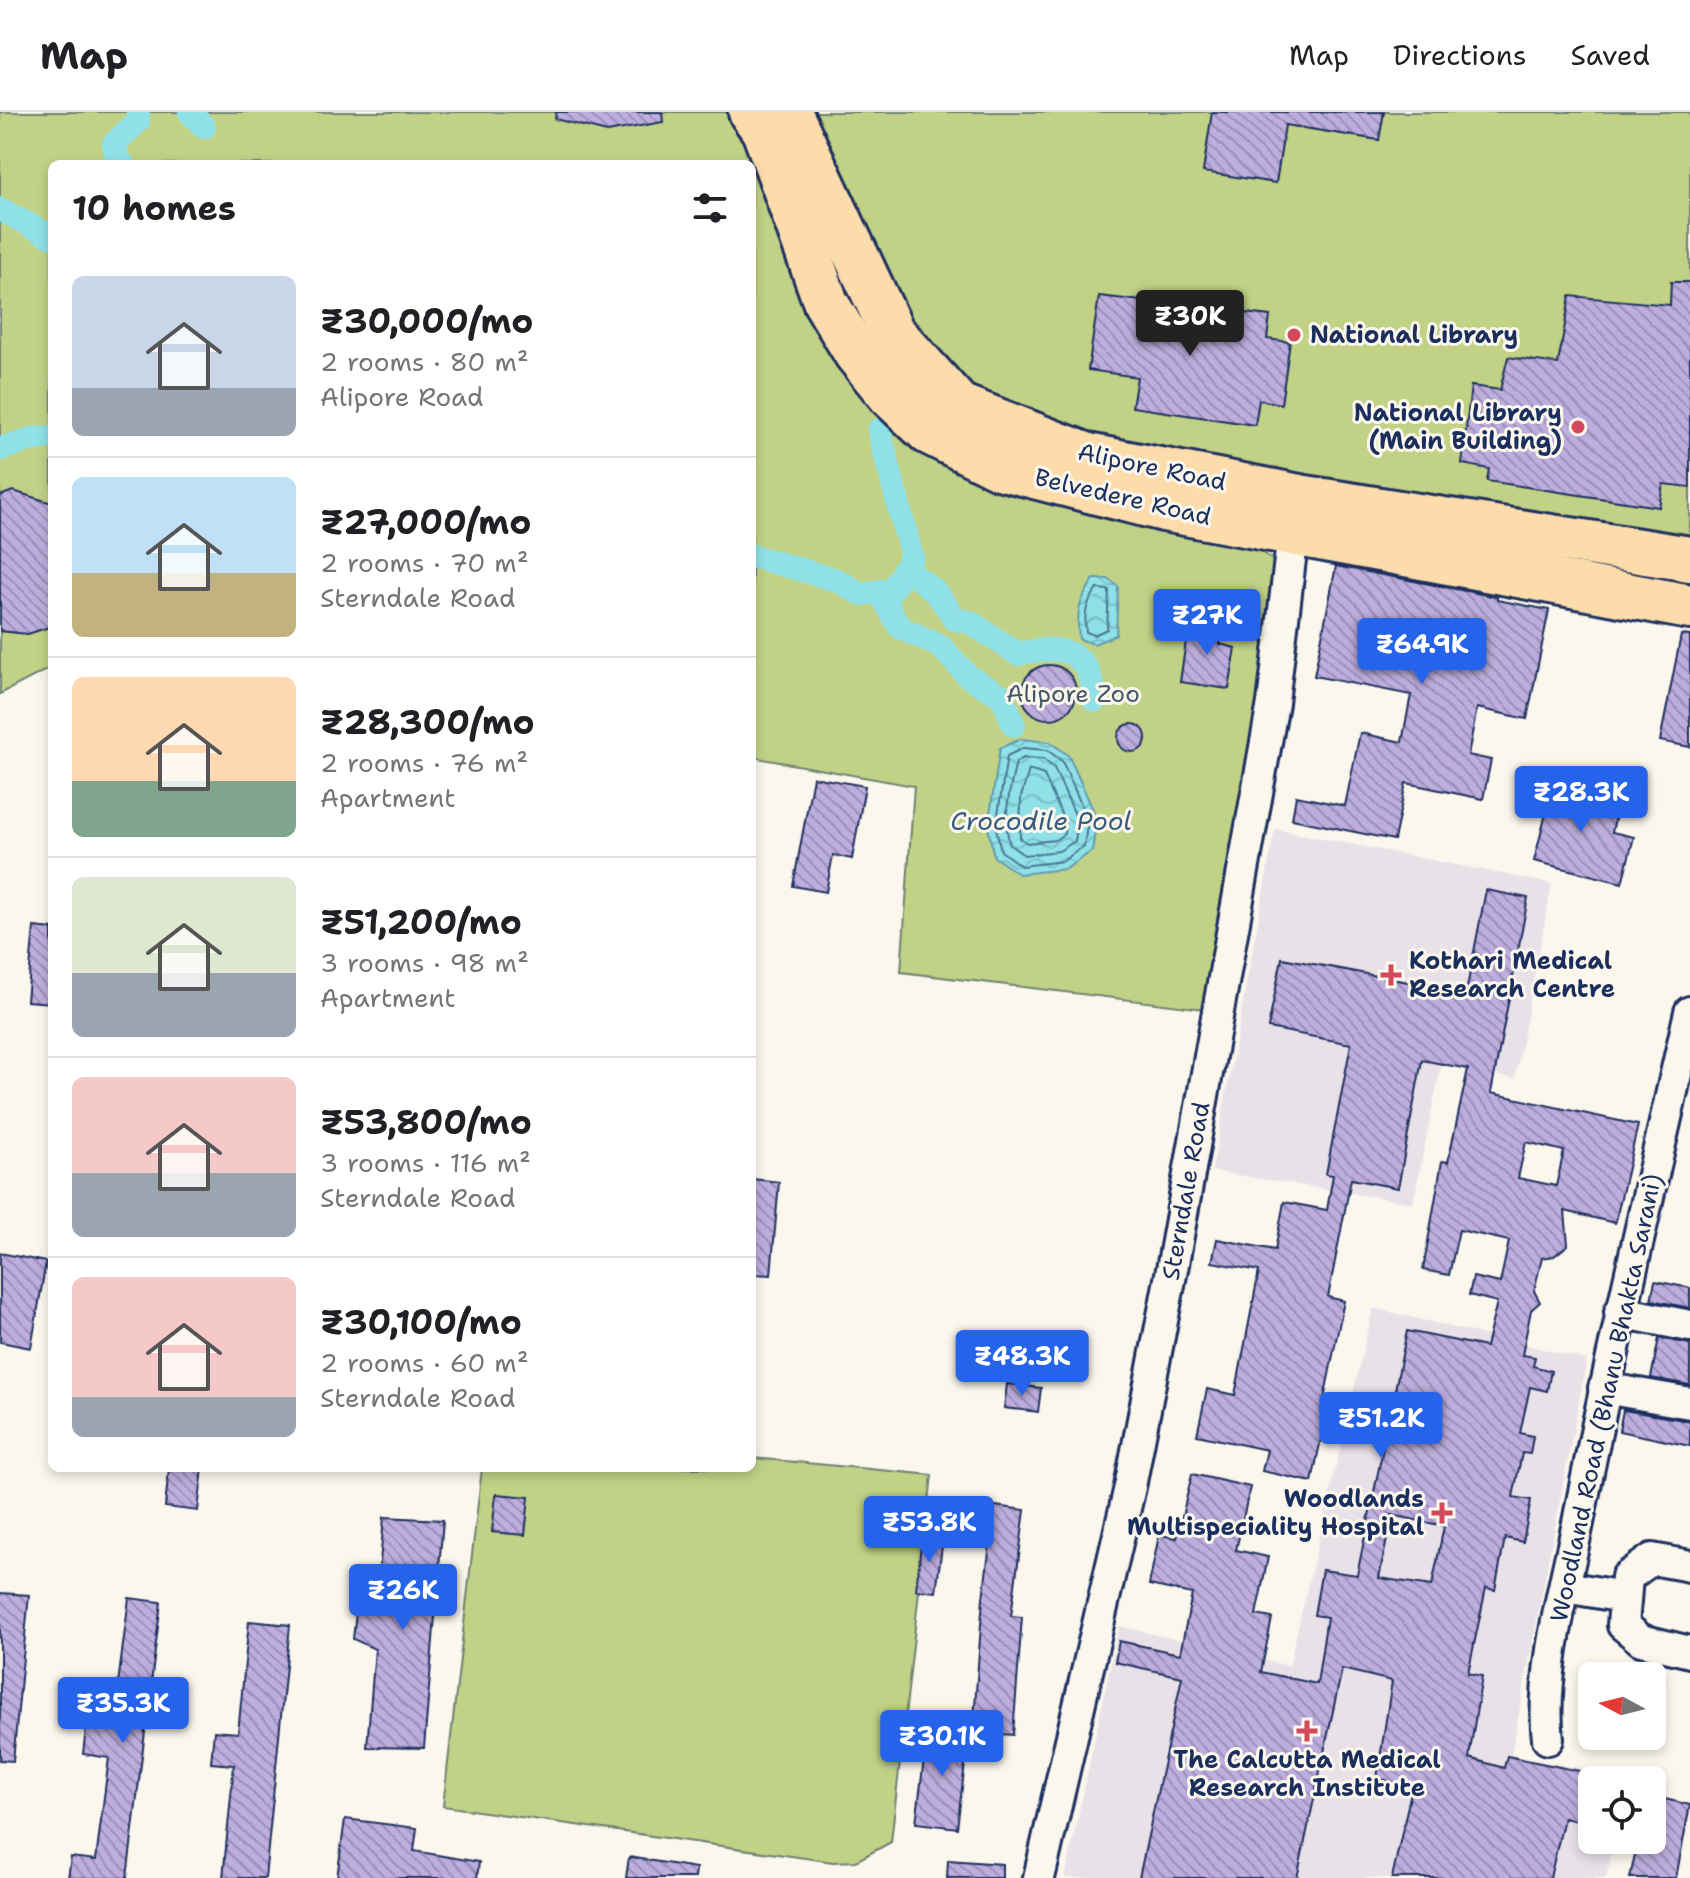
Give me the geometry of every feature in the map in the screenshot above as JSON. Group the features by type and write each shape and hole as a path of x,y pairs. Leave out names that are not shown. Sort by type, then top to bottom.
{"highway":[{"name":"Belvedere Road","path":"751,112 764,130 826,303 856,353 891,396 929,432 999,467 1164,509 1299,516 1690,607"},
{"name":"Alipore Road","path":"789,112 892,332 959,406 1088,456 1299,516 1690,559"}],"street":[{"name":"Sterndale Road","path":"1039,1878 1130,1487 1173,1264 1273,703 1299,516"},
{"name":"Woodland Road (Bhanu Bhakta Sarani)","path":"1548,1739 1545,1713 1565,1587 1620,1312 1690,1012"},
{"path":"1620,1312 1690,1326"},
{"path":"1604,1388 1690,1403"},
{"path":"1690,1566 1652,1559 1627,1577 1623,1625 1641,1640 1690,1652"},
{"path":"1565,1587 1624,1597"}],"shaded area":[{"name":"Kothari Medical Research Centre","path":"1275,829 1552,884 1515,1079 1441,1065 1413,1203 1212,1171"},
{"path":"1373,1308 1587,1360 1511,1755 1578,1768 1578,1854 1612,1854 1606,1878 1065,1878 1119,1626 1289,1666"}],"green space":[{"name":"Alipore Zoo","path":"0,112 733,112 745,128 816,324 1241,535 1276,563 1212,1010 901,972 914,786 756,758 756,160 48,160 48,669 0,694"},
{"name":"National Library","path":"782,112 1690,112 1690,560 1094,454 930,375"},
{"path":"756,1458 932,1475 891,1842 856,1861 833,1862 443,1806 482,1472 756,1472"}],"water":[{"path":"1094,579 1108,579 1118,586 1116,635 1094,644 1079,639 1078,621 1082,601"},
{"name":"Crocodile Pool","path":"1021,739 1050,742 1069,756 1097,819 1092,851 1066,869 1019,874 994,857 988,827 1000,748"}],"building":[{"path":"556,112 662,112 663,122 607,132 555,119"},
{"path":"1212,112 1384,112 1379,140 1285,125 1276,183 1203,172"},
{"name":"National Library (Main Building)","path":"1671,282 1690,282 1690,487 1663,484 1659,507 1487,481 1489,469 1462,464 1471,386 1500,390 1508,357 1558,364 1570,296 1670,305"},
{"path":"1099,296 1270,316 1267,339 1290,342 1281,404 1259,400 1255,425 1132,407 1137,377 1088,370"},
{"path":"13,491 48,502 48,627 28,634 0,631 0,496"},
{"path":"1336,566 1549,610 1527,719 1477,708 1468,755 1491,760 1483,799 1406,783 1394,840 1292,819 1296,796 1345,806 1360,733 1402,742 1411,695 1314,676"},
{"path":"1189,621 1221,624 1220,644 1236,648 1229,689 1180,682"},
{"path":"1681,635 1690,636 1690,747 1660,741"},
{"path":"1049,665 1068,673 1076,692 1068,711 1049,719 1030,711 1022,692 1030,673"},
{"path":"1132,724 1142,728 1146,738 1142,748 1132,752 1122,748 1118,738 1122,728"},
{"path":"1556,774 1599,785 1592,813 1615,819 1612,832 1634,837 1622,883 1534,861"},
{"path":"813,777 865,786 852,859 833,855 826,892 793,886"},
{"path":"1486,890 1528,898 1491,1093 1638,1125 1615,1223 1565,1211 1568,1245 1554,1256 1542,1258 1534,1291 1540,1302 1531,1310 1522,1355 1535,1357 1533,1366 1551,1371 1547,1391 1530,1387 1520,1433 1533,1436 1530,1454 1522,1453 1513,1497 1531,1500 1523,1542 1505,1538 1495,1590 1486,1588 1468,1673 1482,1676 1469,1758 1504,1768 1507,1756 1578,1771 1578,1821 1564,1818 1550,1878 1392,1878 1412,1787 1377,1778 1392,1681 1342,1669 1297,1878 1139,1878 1182,1677 1115,1662 1119,1641 1180,1654 1192,1594 1149,1585 1159,1535 1177,1538 1192,1474 1250,1487 1236,1550 1268,1557 1256,1615 1272,1618 1261,1672 1317,1684 1327,1617 1314,1615 1322,1570 1357,1575 1407,1331 1486,1347 1497,1302 1469,1295 1473,1277 1500,1283 1509,1241 1459,1230 1449,1275 1423,1270 1442,1161 1448,1162 1468,1069 1422,1060 1398,1188 1351,1179 1328,1297 1344,1301 1321,1414 1326,1415 1312,1482 1262,1471 1267,1450 1197,1435 1207,1389 1235,1395 1259,1271 1212,1262 1217,1239 1275,1250 1284,1202 1327,1210 1333,1175 1326,1174 1351,1044 1268,1028 1282,958 1466,993","holes":["1526,1142 1564,1151 1556,1186 1518,1178","1392,1515 1444,1526 1432,1586 1379,1578"]},
{"path":"34,927 48,929 48,1003 27,1001"},
{"path":"756,1179 779,1182 771,1275 756,1274"},
{"path":"0,1253 46,1262 31,1348 0,1342"},
{"path":"1655,1281 1690,1288 1690,1308 1651,1300"},
{"path":"1659,1338 1690,1344 1690,1385 1651,1378"},
{"path":"1007,1384 1041,1388 1038,1412 1004,1408"},
{"path":"1623,1410 1690,1421 1690,1446 1619,1431"},
{"path":"169,1472 203,1472 198,1511 165,1507"},
{"path":"496,1494 529,1497 525,1535 492,1532"},
{"path":"995,1506 1025,1510 1011,1616 1022,1617 1013,1735 973,1732 983,1598"},
{"path":"384,1517 443,1520 424,1748 367,1747 375,1649 353,1639 356,1612 376,1609"},
{"path":"922,1535 943,1538 936,1592 916,1590"},
{"path":"0,1593 29,1595 13,1761 0,1760"},
{"path":"129,1598 161,1602 127,1878 68,1878 71,1857 96,1860 109,1758 83,1754 87,1720 113,1723"},
{"path":"249,1621 290,1625 265,1878 223,1878 234,1765 211,1763 214,1731 238,1733"},
{"path":"928,1727 969,1732 957,1828 916,1823"},
{"path":"1666,1799 1690,1805 1676,1878 1630,1878 1635,1854 1666,1854"},
{"path":"345,1819 417,1828 414,1851 479,1862 477,1878 337,1878"},
{"path":"629,1857 696,1868 695,1878 626,1878"},
{"path":"948,1860 1002,1864 1002,1878 947,1878"}],"waterway":[{"path":"119,160 114,144 138,121 138,112"},
{"path":"190,112 204,127"},
{"path":"0,209 48,235"},
{"path":"756,557 837,580 861,594 892,590 912,557 879,430"},
{"path":"0,449 48,437"},
{"path":"905,570 933,590 954,619 970,622 1018,654 1048,650 1072,654 1087,670 1095,700"},
{"path":"879,591 900,627 941,647 969,677 1002,696 1014,725"}],"place":[{"name":"National Library","path":"1294,335"},
{"name":"National Library (Main Building)","path":"1578,427"},
{"name":"Kothari Medical Research Centre","path":"1391,975"},
{"name":"Woodlands Multispeciality Hospital","path":"1442,1513"},
{"name":"The Calcutta Medical Research Institute","path":"1307,1731"}]}
